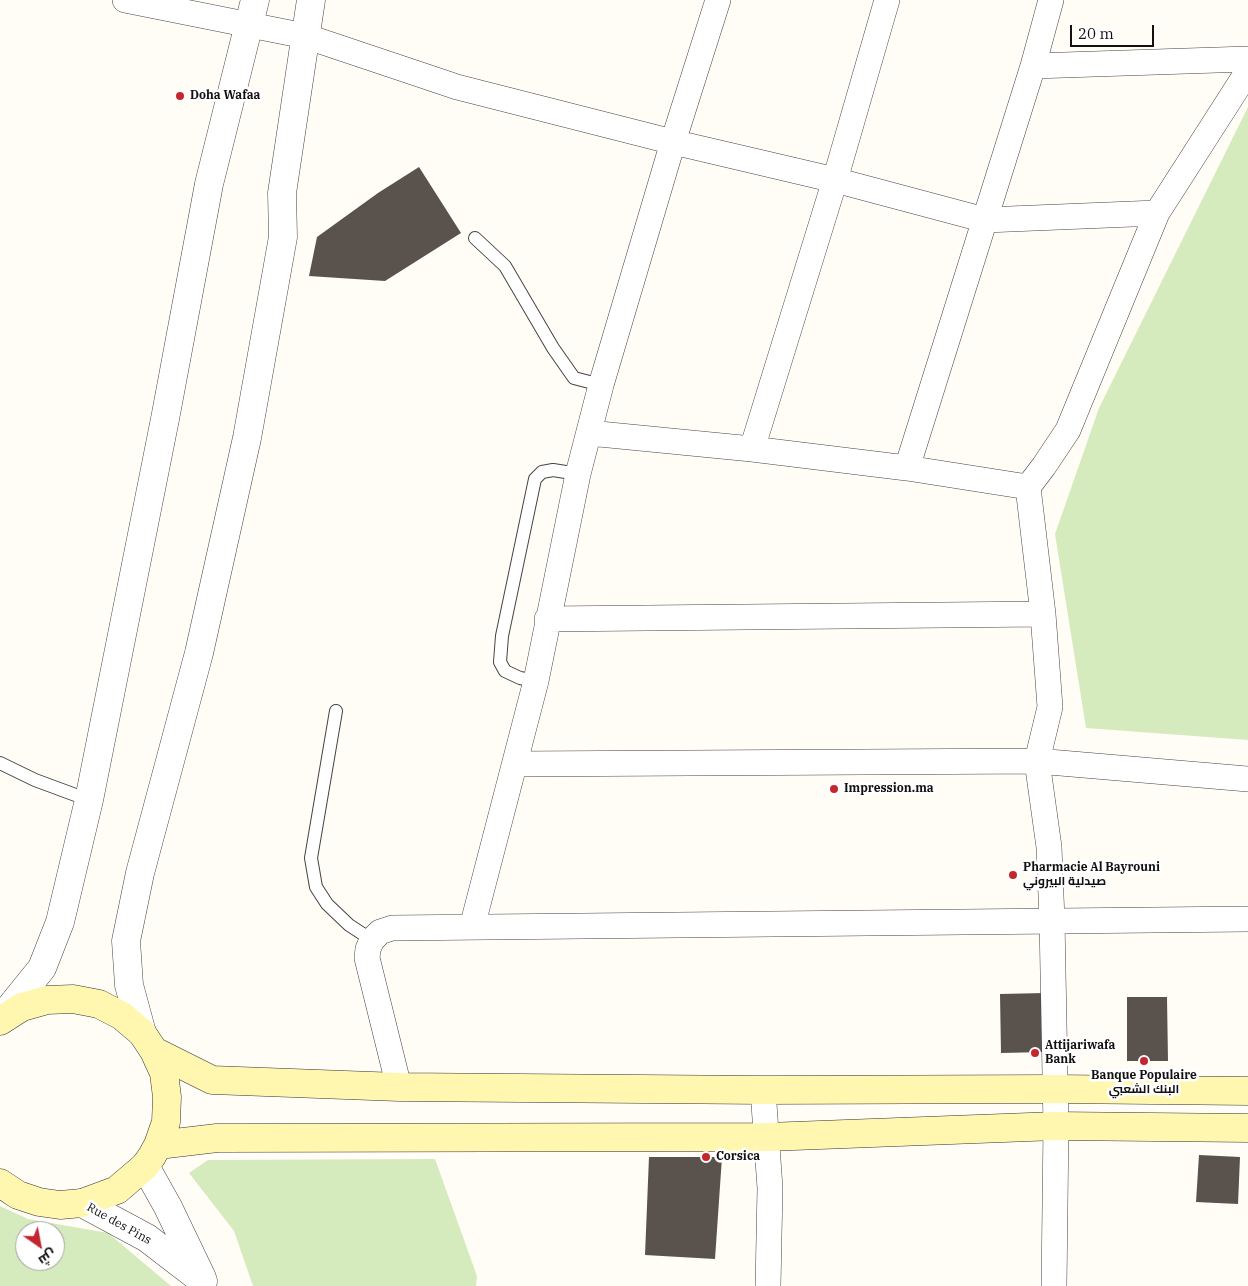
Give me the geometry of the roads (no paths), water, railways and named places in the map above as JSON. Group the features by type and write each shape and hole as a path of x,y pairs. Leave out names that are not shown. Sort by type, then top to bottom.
{"main road":[{"path":"0,1020 22,1007 47,1000 73,999 99,1004 122,1016 148,1042 212,1080 399,1087 1248,1091"},
{"path":"0,1183 18,1195 39,1202 60,1205 82,1204 117,1190 151,1156 166,1122 167,1097 164,1073 148,1042"},
{"path":"151,1156 217,1138 767,1137 1056,1126 1248,1128"}],"street":[{"path":"125,0 252,12 305,36 457,87 673,142 835,180 984,220 1157,213"},
{"path":"148,1042 129,985 126,941 140,874 199,653 247,438 283,237 282,193 311,0"},
{"path":"472,927 536,681 547,619 578,474 601,385 673,142 718,0"},
{"path":"752,449 835,180 887,0"},
{"path":"907,468 1033,66 1051,0"},
{"path":"0,1020 42,968 60,922 89,800 163,429 208,184 252,12"},
{"path":"1033,66 1248,59"},
{"path":"1054,1286 1056,1126 1052,920 1049,847 1037,761 1050,707 1043,614 1028,487 1068,430 1157,213 1248,71"},
{"path":"589,433 752,449 907,468 1028,487"},
{"path":"547,619 1043,614"},
{"path":"515,764 1037,761 1248,779"},
{"path":"399,1087 367,958 372,940 380,932 392,928 1248,919"},
{"path":"763,1090 770,1188 768,1286"},
{"name":"Rue des Pins","path":"151,1156 168,1207 204,1283"},
{"name":"Rue des Pins","path":"82,1204 146,1238 204,1283"}],"lane":[{"path":"475,238 505,266 553,348 574,378 601,385"},
{"path":"536,681 520,678 505,671 500,662 502,636 535,479 542,472 553,470 578,474"},
{"path":"336,711 311,858 316,887 327,904 349,925 372,940"},
{"path":"0,763 35,780 89,800"}],"place":[{"name":"Doha Wafaa","path":"180,96"},
{"name":"Impression.ma","path":"834,789"},
{"name":"Pharmacie Al Bayrouni صيدلية البيروني","path":"1013,875"},
{"name":"Attijariwafa Bank","path":"1035,1053"},
{"name":"Banque Populaire البنك الشعبي","path":"1144,1061"},
{"name":"Corsica","path":"706,1157"}]}
